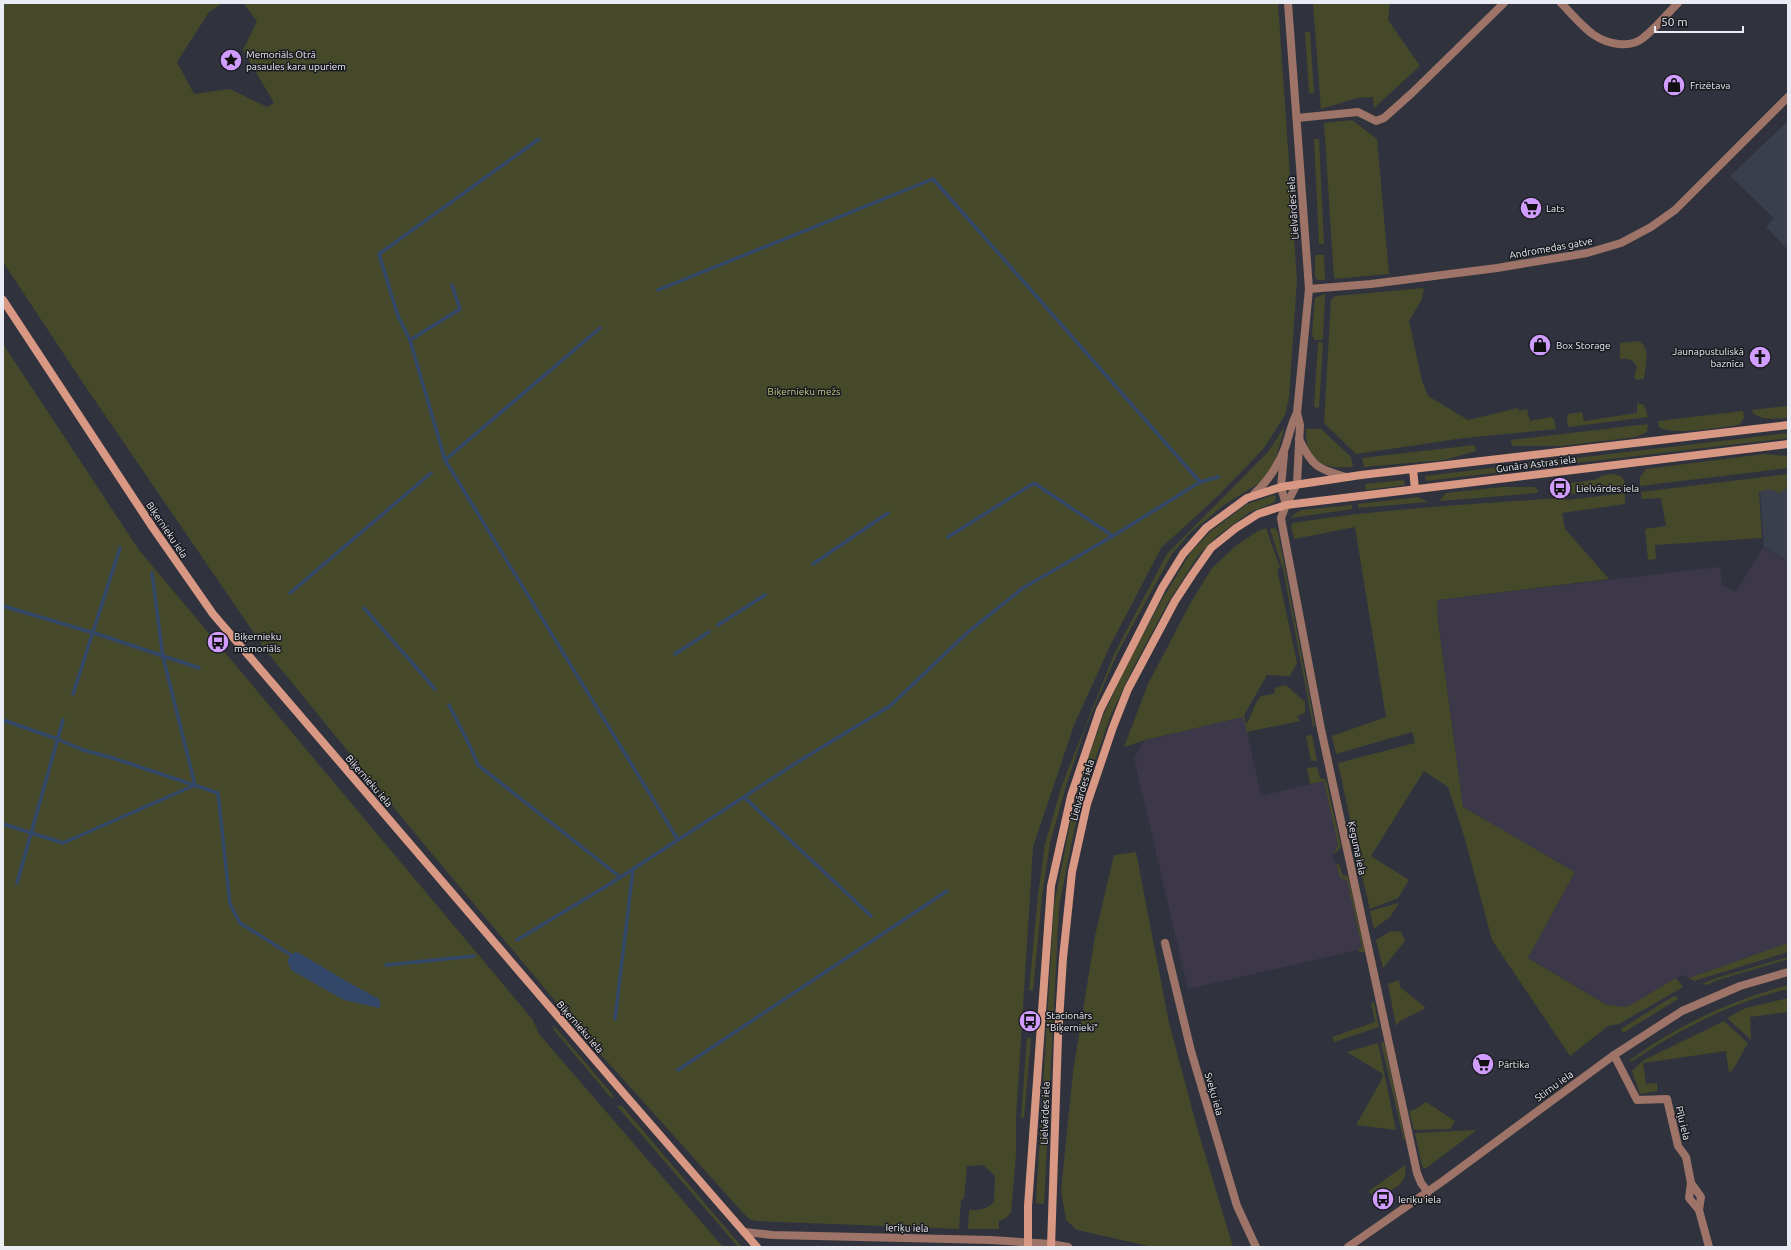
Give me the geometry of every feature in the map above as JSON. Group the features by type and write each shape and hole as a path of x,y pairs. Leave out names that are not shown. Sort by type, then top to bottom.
{"main road":[{"name":"Biķernieku iela","path":"3,300 153,528 213,614 757,1247"},
{"name":"Gunāra Astras iela","path":"1281,487 1347,477 1788,425"},
{"name":"Gunāra Astras iela","path":"1286,505 1788,444"},
{"path":"1413,469 1415,489"},
{"name":"Lielvārdes iela","path":"1028,1244 1028,1200 1051,886 1071,796 1100,710 1162,588 1183,554 1206,528 1240,503 1254,494 1281,487"},
{"name":"Lielvārdes iela","path":"1051,1245 1062,958 1072,872 1087,804 1113,727 1128,689 1174,601 1211,548 1236,528 1258,514 1286,505"}],"street":[{"name":"Lielvārdes iela","path":"1254,494 1269,478 1285,447 1290,428 1297,412 1309,289 1298,118 1288,3"},
{"path":"1298,118 1358,112 1376,121 1384,118 1412,93 1504,3"},
{"path":"1560,3 1594,35 1606,42 1621,44 1633,44 1642,39 1678,3"},
{"name":"Andromedas gatve","path":"1309,289 1371,284 1497,268 1587,253 1621,243 1675,210 1788,97"},
{"name":"Lielvārdes iela","path":"1286,505 1297,484 1298,438 1300,425 1297,412"},
{"name":"Gunāra Astras iela","path":"1298,438 1314,465 1327,472 1347,477"},
{"path":"1285,447 1281,487 1286,505"},
{"name":"Ķeguma iela","path":"1286,505 1282,518 1282,524 1321,729 1417,1173 1421,1183 1428,1192"},
{"name":"Sveķu iela","path":"1165,943 1191,1051 1232,1191 1237,1206 1256,1247"},
{"name":"Stirnu iela","path":"1348,1247 1428,1192 1614,1055 1682,1011 1740,986 1788,972"},
{"name":"Pīļu iela","path":"1614,1055 1637,1100 1667,1099 1678,1146 1686,1157 1691,1183 1701,1197 1698,1210 1709,1247"},
{"name":"Ieriķu iela","path":"744,1232 772,1235 963,1239 1068,1247"}],"shaded area":[{"path":"1788,121 1788,250 1766,227 1774,218 1730,176"},
{"path":"1788,476 1788,561 1764,547 1760,490"},
{"path":"1763,547 1788,562 1788,943 1689,978 1682,975 1627,1007 1607,1005 1528,958 1575,872 1463,807 1438,622 1437,600 1720,567 1722,585 1736,592"},
{"path":"1244,717 1261,796 1324,781 1338,845 1333,853 1332,859 1336,863 1340,878 1347,879 1362,949 1188,989 1134,758 1145,740"}],"green space":[{"name":"Biķernieku mežs","path":"3,3 223,3 209,12 177,62 194,94 230,89 267,107 274,103 243,50 257,21 243,3 1278,3 1297,280 1289,397 1285,415 1264,448 1218,496 1161,548 1110,646 1074,725 1033,847 1016,1118 1016,1154 1011,1212 1006,1218 999,1221 999,1229 968,1229 969,1210 983,1209 994,1202 995,1176 983,1165 967,1166 964,1198 961,1200 959,1229 751,1220 587,1039 413,831 267,652 83,383 3,262"},
{"path":"1313,3 1390,3 1388,20 1420,66 1374,108 1373,97 1357,98 1321,109"},
{"path":"1305,32 1310,32 1314,93 1309,93"},
{"path":"1352,120 1377,139 1389,274 1334,279 1324,123"},
{"path":"1314,139 1319,139 1324,244 1319,244"},
{"path":"1315,255 1324,255 1325,280 1318,280 1315,277"},
{"path":"1424,288 1422,299 1409,321 1422,381 1428,396 1468,420 1518,408 1519,411 1527,409 1530,421 1551,417 1554,419 1556,429 1464,438 1356,454 1324,423 1331,300 1335,296"},
{"path":"1325,294 1323,340 1315,340 1312,335 1315,298"},
{"path":"1638,341 1645,348 1647,358 1644,379 1637,380 1634,377 1637,367 1634,362 1628,359 1620,359 1620,343"},
{"path":"1318,342 1323,343 1319,408 1314,407"},
{"path":"3,344 139,550 533,1020 539,1034 723,1247 3,1247","holes":["291,955 379,999 288,963"]},
{"path":"1637,403 1644,405 1648,417 1568,427 1568,414 1582,412 1584,421 1637,413"},
{"path":"1788,406 1788,418 1763,418 1754,414 1751,410"},
{"path":"1743,411 1744,418 1739,425 1709,429 1686,431 1666,430 1659,427 1658,421"},
{"path":"1648,424 1647,432 1636,437 1560,446 1512,446 1511,440"},
{"path":"1283,429 1284,430 1274,464 1261,482 1224,505 1191,532 1172,554 1117,654 1085,729 1066,786 1050,843 1042,897 1033,991 1029,990 1038,896 1045,844 1062,785 1115,652 1167,554 1268,452"},
{"path":"1306,429 1321,429 1351,457 1353,467 1333,467 1318,462 1309,450"},
{"path":"1788,433 1788,438 1426,481 1425,476"},
{"path":"1475,445 1476,451 1444,460 1364,467 1362,458"},
{"path":"1764,454 1788,456 1788,468 1640,486 1640,477 1646,469"},
{"path":"1613,474 1622,478 1625,482 1626,488 1571,494 1569,485 1571,483 1594,480 1604,475"},
{"path":"1788,474 1788,487 1780,493 1769,489 1759,492 1762,538 1655,545 1656,559 1648,560 1645,529 1666,526 1661,498 1642,499 1641,492"},
{"path":"1404,480 1405,485 1366,490 1365,484"},
{"path":"1502,487 1534,487 1538,490 1537,493 1439,501 1446,493"},
{"path":"1625,493 1625,504 1562,513 1565,529 1609,579 1437,600 1438,622 1463,807 1575,872 1528,958 1607,1005 1627,1007 1676,978 1683,987 1619,1024 1608,1026 1570,1056 1492,940 1465,839 1448,787 1424,771 1371,856 1409,880 1398,898 1370,909 1361,872 1363,868 1361,870 1338,763 1415,743 1412,732 1336,754 1332,736 1386,717 1355,527 1294,539 1291,526 1293,523 1359,514 1560,498 1567,500"},
{"path":"1274,495 1276,497 1275,502 1250,512 1216,537 1198,556 1167,604 1131,672 1110,717 1091,772 1076,821 1059,907 1044,1204 1036,1203 1054,905 1071,819 1084,769 1104,714 1125,669 1161,601 1191,552 1211,531 1247,504"},
{"path":"1418,497 1428,502 1358,508 1358,504"},
{"path":"1352,505 1352,509 1291,518 1302,510"},
{"path":"1266,528 1280,568 1277,569 1297,663 1290,676 1267,675 1244,715 1246,724 1261,696 1274,694 1275,688 1286,685 1305,702 1305,713 1297,716 1300,721 1247,732 1243,717 1145,740 1124,747 1148,684 1191,602 1212,568 1237,545 1258,531"},
{"path":"1275,528 1278,532 1315,726 1313,726 1283,569 1270,529"},
{"path":"1312,735 1317,761 1311,761 1306,736"},
{"path":"1317,767 1320,778 1326,780 1341,846 1339,850 1333,854 1338,845 1324,781 1310,784 1307,768"},
{"path":"1136,852 1169,1023 1198,1131 1233,1247 1153,1247 1077,1230 1066,1220 1061,1191 1073,1072 1095,936 1114,855"},
{"path":"1336,863 1340,866 1342,875 1348,876 1365,952 1359,952 1359,949 1362,948 1347,880 1340,878"},
{"path":"1399,903 1390,917 1374,929 1370,911"},
{"path":"1391,931 1401,932 1405,941 1383,968 1376,940"},
{"path":"1788,943 1788,952 1694,981 1689,978"},
{"path":"1788,957 1788,959 1715,981 1708,985 1702,984 1713,979"},
{"path":"1399,980 1400,987 1426,1008 1400,1021 1396,1026 1388,984"},
{"path":"1788,985 1788,989 1746,1002 1706,1018 1649,1050 1631,1062 1630,1060 1648,1047 1705,1015 1767,991"},
{"path":"1677,996 1678,999 1623,1033 1621,1029 1672,997"},
{"path":"1788,998 1788,1012 1750,1017 1751,1040 1727,1018 1746,1008"},
{"path":"1374,1002 1379,1027 1334,1042 1332,1037 1375,1022 1371,1003"},
{"path":"1724,1021 1748,1043 1732,1071 1729,1073 1726,1051 1643,1063 1646,1084 1657,1083 1657,1091 1640,1094 1632,1071 1644,1060"},
{"path":"553,1025 613,1095 612,1099 554,1030"},
{"path":"1027,1038 1031,1038 1024,1118 1021,1118"},
{"path":"1384,1042 1405,1138 1404,1141 1381,1043"},
{"path":"1378,1043 1396,1130 1356,1125 1381,1081 1383,1074 1347,1052"},
{"path":"1426,1102 1455,1121 1450,1129 1414,1130 1409,1111 1416,1109"},
{"path":"617,1106 622,1106 742,1247 738,1247"},
{"path":"1477,1130 1425,1169 1422,1166 1415,1133"},
{"path":"1405,1165 1404,1178 1401,1183 1392,1190 1374,1199 1369,1191"}],"water":[{"path":"295,952 379,999 381,1005 379,1008 344,1000 291,970 288,959"}],"waterway":[{"path":"452,285 460,309 410,340 398,316 379,254 539,139"},
{"path":"658,290 933,179 1200,482"},
{"path":"445,460 600,328"},
{"path":"410,340 445,460 678,840"},
{"path":"290,593 431,473"},
{"path":"517,940 610,884 796,763 890,706 968,632 1023,588 1113,536 1200,482 1218,477"},
{"path":"948,537 1034,483 1113,536"},
{"path":"813,564 888,513"},
{"path":"73,694 120,548"},
{"path":"3,824 63,843 195,785 163,657 152,573"},
{"path":"718,625 765,595"},
{"path":"3,606 94,633 199,668"},
{"path":"364,608 435,689"},
{"path":"675,654 709,632"},
{"path":"449,705 478,765 620,877"},
{"path":"3,720 83,750 113,758 218,793 230,904 240,923 291,955"},
{"path":"17,883 63,720"},
{"path":"744,797 871,916"},
{"path":"615,1019 633,870"},
{"path":"678,1070 947,891"},
{"path":"386,965 474,956"}],"place":[{"name":"Memoriāls Otrā pasaules kara upuriem","path":"231,60"},
{"name":"Frizētava","path":"1674,85"},
{"name":"Lats","path":"1531,208"},
{"name":"Box Storage","path":"1540,345"},
{"name":"Jaunapustuliskā baznīca","path":"1760,357"},
{"name":"Lielvārdes iela","path":"1560,488"},
{"name":"Biķernieku memoriāls","path":"218,642"},
{"name":"Stacionārs \"Biķernieki\"","path":"1030,1021"},
{"name":"Pārtika","path":"1483,1064"},
{"name":"Ieriķu iela","path":"1383,1199"}]}
